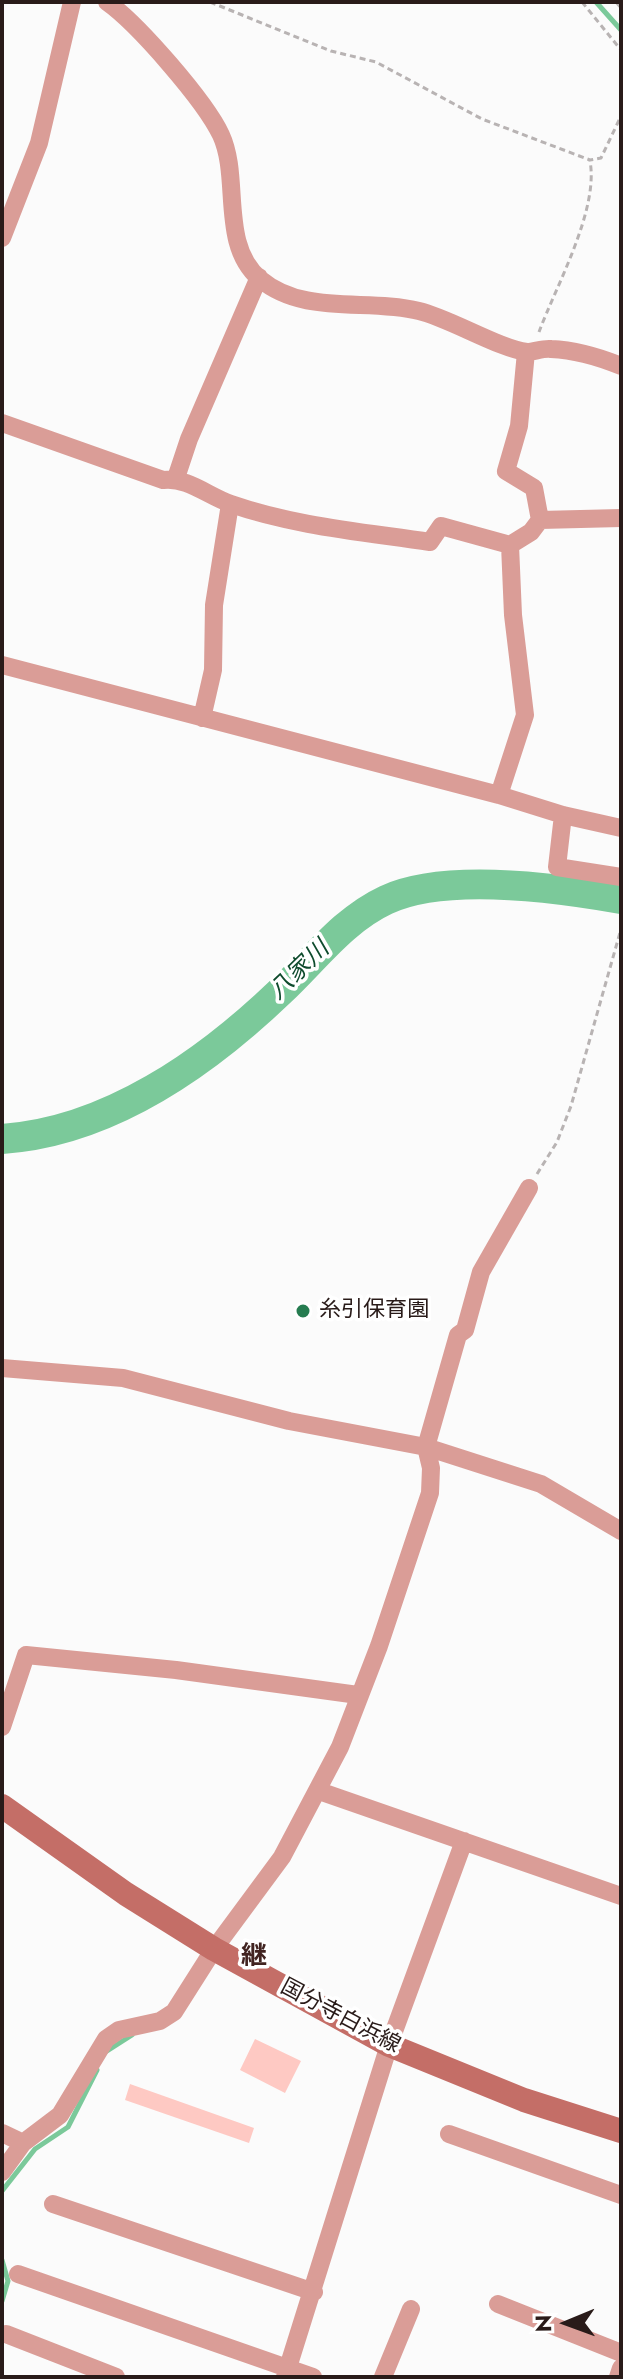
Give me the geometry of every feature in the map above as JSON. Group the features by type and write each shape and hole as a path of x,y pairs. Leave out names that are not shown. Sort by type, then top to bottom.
{"main road":[{"name":"国分寺白浜線","path":"2,1806 126,1894 214,1949 389,2045 524,2100 621,2131"}],"street":[{"path":"2,238 39,143 72,2"},
{"path":"107,2 141,34 206,111 222,137 232,213 245,260 259,277 280,292 327,304 418,310 526,352 546,348 571,351 621,366"},
{"path":"176,478 189,439 259,277"},
{"path":"2,423 163,480 176,478 230,504 275,516 430,542 441,526 510,545 531,532 540,520 534,488 506,471 519,426 526,352"},
{"path":"202,718 213,670 214,605 230,504"},
{"path":"540,520 621,518"},
{"path":"499,795 525,715 513,615 510,545"},
{"path":"2,665 621,828"},
{"path":"563,815 557,867 621,877"},
{"path":"2,2172 23,2143 60,2115 106,2039 119,2030 160,2021 174,2012 214,1949 282,1857 319,1791 340,1747 379,1646 430,1493 431,1468 426,1447 458,1335 465,1330 481,1272 529,1188"},
{"path":"2,1368 123,1378 289,1421 426,1447 541,1484 621,1531"},
{"path":"2,1727 26,1655 176,1670 358,1695"},
{"path":"319,1791 621,1896"},
{"path":"287,2374 389,2045 464,1841"},
{"path":"2,2133 23,2143"},
{"path":"449,2134 621,2195"},
{"path":"53,2204 314,2292"},
{"path":"18,2274 287,2374 313,2377"},
{"path":"498,2304 617,2352"},
{"path":"383,2377 411,2309"},
{"path":"6,2334 116,2377"},
{"path":"618,2377 621,2368"}],"path":[{"path":"210,2 331,51 376,62 482,119 590,160 601,158 621,116"},
{"path":"582,2 621,50"},
{"path":"616,2 621,8"},
{"path":"526,352 535,341 575,245 592,170 590,160"},
{"path":"529,1188 557,1142 571,1106 620,932"}],"building":[{"path":"255,2039 301,2061 285,2093 240,2070"},
{"path":"130,2084 254,2128 249,2143 125,2100"}],"waterway":[{"path":"596,2 621,30"},
{"name":"八家川","path":"2,1139 41,1134 80,1123 117,1108 188,1068 252,1018 343,929 386,900 411,891 470,884 535,887 621,899"},
{"path":"107,2051 132,2035"},
{"path":"2,2191 35,2149 68,2127 97,2070"},
{"path":"2,2260 8,2281 2,2301"}],"place":[{"name":"糸引保育園","path":"303,1311"}],"district":[{"name":"継","path":"254,1958"}]}
